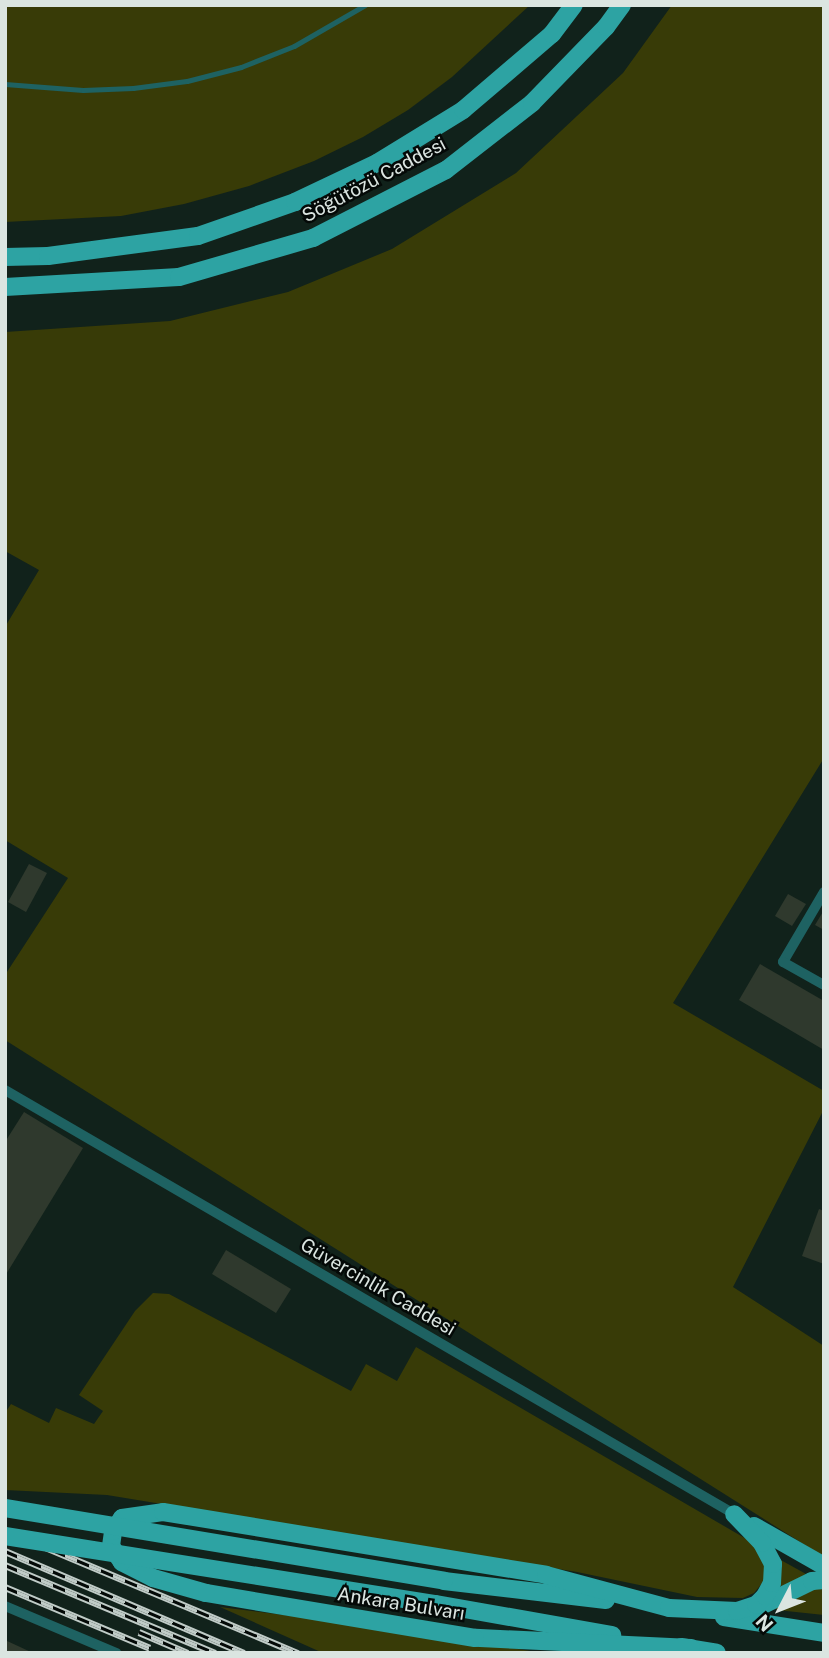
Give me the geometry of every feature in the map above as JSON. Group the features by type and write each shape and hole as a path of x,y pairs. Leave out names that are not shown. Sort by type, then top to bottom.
{"main road":[{"name":"Söğütözü Caddesi","path":"5,257 48,256 198,236 295,202 377,163 463,110 552,34 574,5"},
{"name":"Söğütözü Caddesi","path":"5,287 179,277 313,238 446,170 532,103 606,27 622,5"},
{"name":"Ankara Bulvarı","path":"5,1508 444,1581 669,1608 824,1633"},
{"name":"Ankara Bulvarı","path":"669,1608 546,1574 163,1512 122,1518 113,1531 111,1546 122,1562 153,1578 206,1593 475,1638 691,1648"},
{"path":"734,1514 824,1566"},
{"path":"734,1514 762,1543 774,1564 772,1583 765,1596 756,1605 737,1611"},
{"name":"Ankara Bulvarı","path":"5,1536 717,1653"},
{"path":"669,1608 737,1611 758,1608 812,1581 824,1580"}],"street":[{"path":"824,892 783,962 824,985"},
{"name":"Güvercinlik Caddesi","path":"5,1090 734,1514"},
{"path":"5,1606 116,1653"}],"lane":[{"path":"5,84 83,90 133,88 187,81 241,67 294,46 365,5"}],"shaded area":[{"path":"5,5 530,5 452,77 408,110 363,137 314,161 249,186 184,204 121,216 5,222"},
{"path":"672,5 824,5 824,758 673,1003 824,1091 824,1109 733,1287 824,1346 824,1557 5,1040 5,975 68,878 5,840 5,627 39,570 5,551 5,332 170,321 288,292 392,249 516,173 623,73"},
{"path":"153,1293 169,1294 351,1391 366,1364 397,1381 416,1347 755,1544 766,1569 763,1582 754,1593 743,1598 697,1597 577,1572 107,1495 5,1490 5,1413 11,1404 49,1423 56,1408 94,1424 103,1411 79,1395 135,1311"},
{"path":"779,1559 806,1574 781,1590"},
{"path":"815,1585 824,1586 824,1615 777,1610 775,1607"},
{"path":"220,1607 348,1623 543,1653 323,1653"}],"building":[{"path":"29,864 47,873 26,912 8,902"},
{"path":"788,894 806,904 792,926 775,916"},
{"path":"824,910 824,930 815,925"},
{"path":"760,964 824,1001 824,1050 739,1000"},
{"path":"24,1112 83,1148 5,1276 5,1142"},
{"path":"819,1209 824,1211 824,1264 802,1256"},
{"path":"226,1250 291,1289 276,1313 212,1274"},
{"path":"5,1640 33,1653 5,1653"}],"railway":[{"path":"5,1530 298,1653"},
{"path":"5,1551 244,1653"},
{"path":"5,1565 215,1653"},
{"path":"5,1587 150,1648"},
{"path":"139,1632 188,1653"}]}
